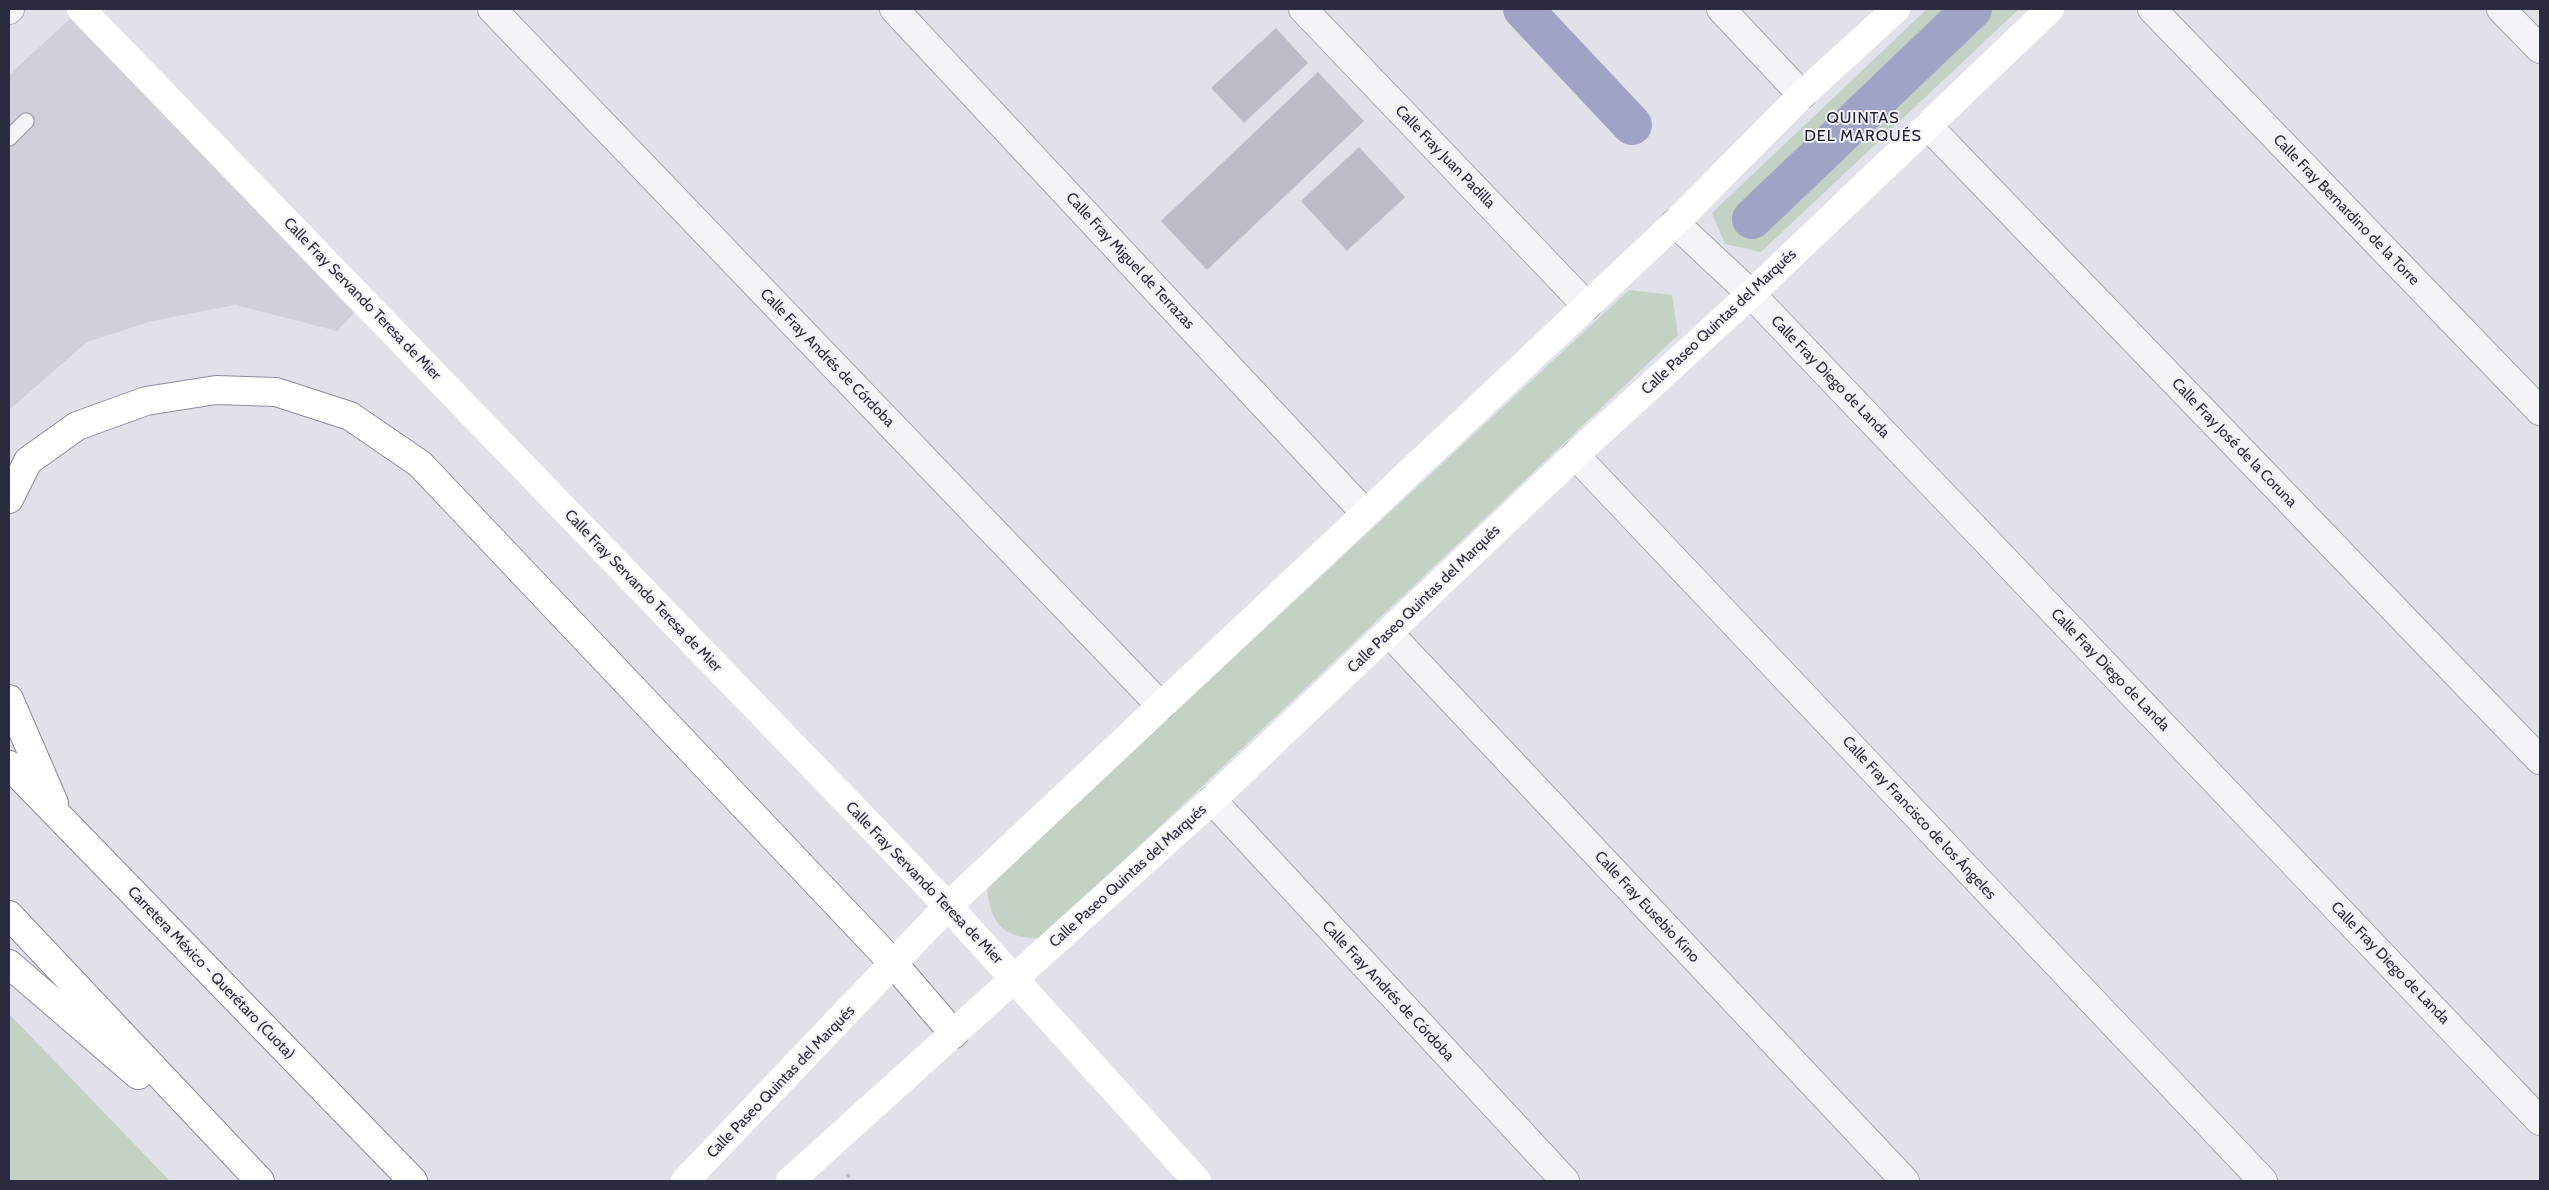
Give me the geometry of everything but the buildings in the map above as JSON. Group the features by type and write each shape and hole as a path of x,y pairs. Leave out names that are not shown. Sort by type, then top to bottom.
{"main road":[{"name":"Calle Fray Servando Teresa de Mier","path":"81,9 948,906 1197,1181"},
{"name":"Calle Paseo Quintas del Marqués","path":"685,1181 948,906 1675,223 1802,95 1896,9"},
{"name":"Calle Paseo Quintas del Marqués","path":"790,1181 1212,800 1575,455 1751,294 2050,9"},
{"path":"9,499 28,461 77,426 146,400 216,390 276,392 350,416 420,464 894,964 954,1034"},
{"path":"9,699 59,816"},
{"path":"9,750 28,785"},
{"name":"Carretera México - Querétaro (Cuota)","path":"9,765 413,1181"},
{"path":"9,915 260,1181"},
{"path":"9,964 260,1181"},
{"path":"9,977 61,1008"}],"street":[{"name":"Calle Fray Andrés de Córdoba","path":"492,9 1161,706"},
{"name":"Calle Fray Miguel de Terrazas","path":"894,9 1365,513"},
{"name":"Calle Fray Juan Padilla","path":"1303,9 1587,306"},
{"path":"1721,9 1802,95"},
{"name":"Calle Fray Bernardino de la Torre","path":"2152,9 2540,411"},
{"path":"2501,9 2540,49"},
{"name":"Calle Fray José de la Coruna","path":"1928,126 2540,760"},
{"name":"Calle Fray Diego de Landa","path":"1675,223 1751,294 2540,1120"},
{"name":"Calle Fray Francisco de los Ángeles","path":"1575,455 2263,1181"},
{"name":"Calle Fray Eusebio Kino","path":"1389,633 1905,1181"},
{"name":"Calle Fray Andrés de Córdoba","path":"1212,800 1565,1181"}],"lane":[{"path":"9,138 26,121"}],"shaded area":[{"path":"72,17 354,313 337,331 235,305 152,321 87,342 9,410 9,75"}],"green space":[{"path":"1927,9 2019,9 1761,252 1725,244 1712,213"},
{"path":"1629,290 1672,295 1678,335 1042,938 1018,936 1001,927 992,911 987,887"},
{"path":"9,1014 12,1017 170,1181 9,1181"}],"waterway":[{"path":"1523,9 1632,125"},
{"path":"1752,219 1972,9"}],"district":[{"name":"QUINTAS DEL MARQUÉS","path":"1863,127"}]}
